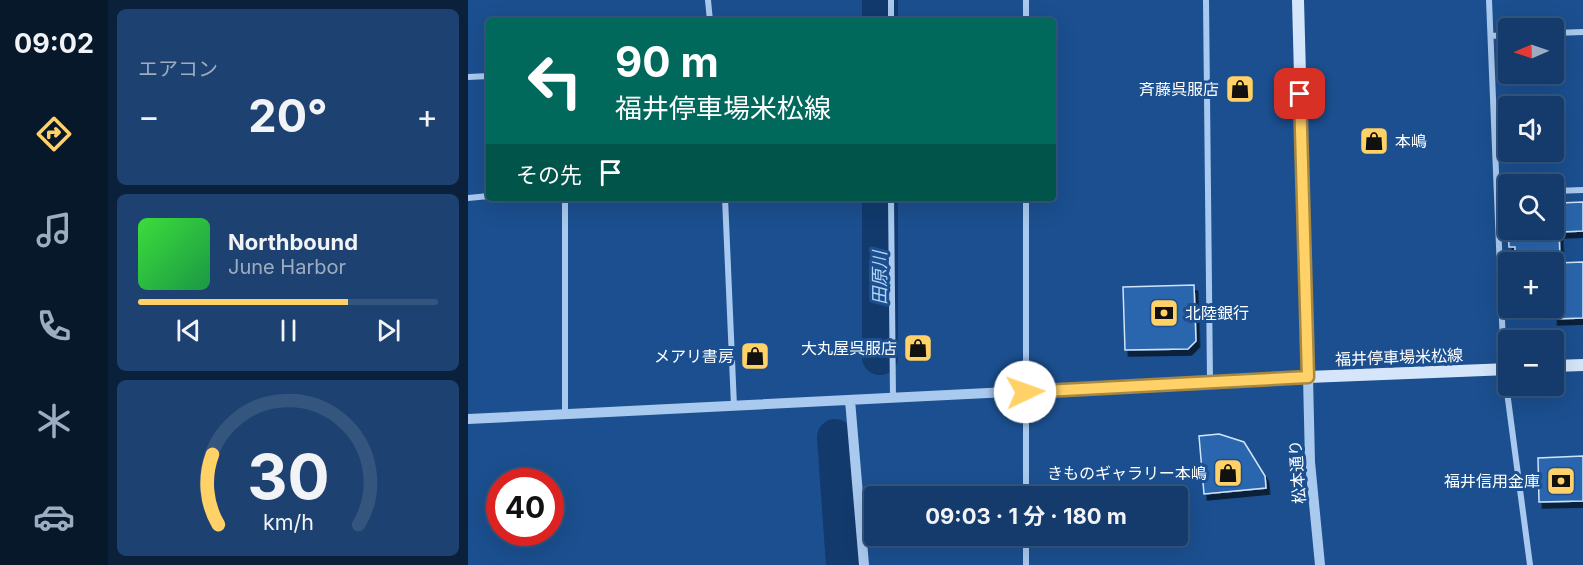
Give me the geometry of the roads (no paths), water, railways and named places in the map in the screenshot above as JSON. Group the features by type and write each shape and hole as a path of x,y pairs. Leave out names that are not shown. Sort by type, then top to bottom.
{"main road":[{"path":"1298,0 1308,377"},
{"path":"1564,366 1583,365"},
{"name":"福井停車場米松線","path":"1308,377 1498,369"}],"street":[{"path":"708,0 710,18"},
{"path":"891,0 891,18"},
{"path":"1026,0 1026,18"},
{"path":"1206,0 1210,382"},
{"path":"1490,0 1498,194"},
{"path":"1564,33 1583,32"},
{"path":"1491,36 1498,36"},
{"path":"468,77 486,76"},
{"path":"1564,191 1583,190"},
{"path":"468,198 486,196"},
{"path":"564,415 566,201"},
{"path":"724,201 734,406"},
{"path":"891,201 893,398"},
{"path":"1026,201 1026,486"},
{"path":"1500,240 1505,330"},
{"path":"468,420 1308,377"},
{"name":"松本通り","path":"1308,377 1310,462 1320,565"},
{"path":"1510,396 1530,565"},
{"path":"850,400 864,565"},
{"path":"1026,546 1026,565"},
{"path":"1314,565 1320,565"}],"waterway":[{"name":"田原川","path":"880,0 880,18"},
{"name":"田原川","path":"880,201 880,357"},
{"name":"田原川","path":"835,437 844,565"}],"place":[{"name":"斉藤呉服店","path":"1240,89"},
{"name":"本嶋","path":"1374,141"},
{"name":"北陸銀行","path":"1164,313"},
{"name":"大丸屋呉服店","path":"918,348"},
{"name":"メアリ書房","path":"755,356"},
{"name":"きものギャラリー本嶋","path":"1228,473"},
{"name":"福井信用金庫","path":"1561,481"}]}
